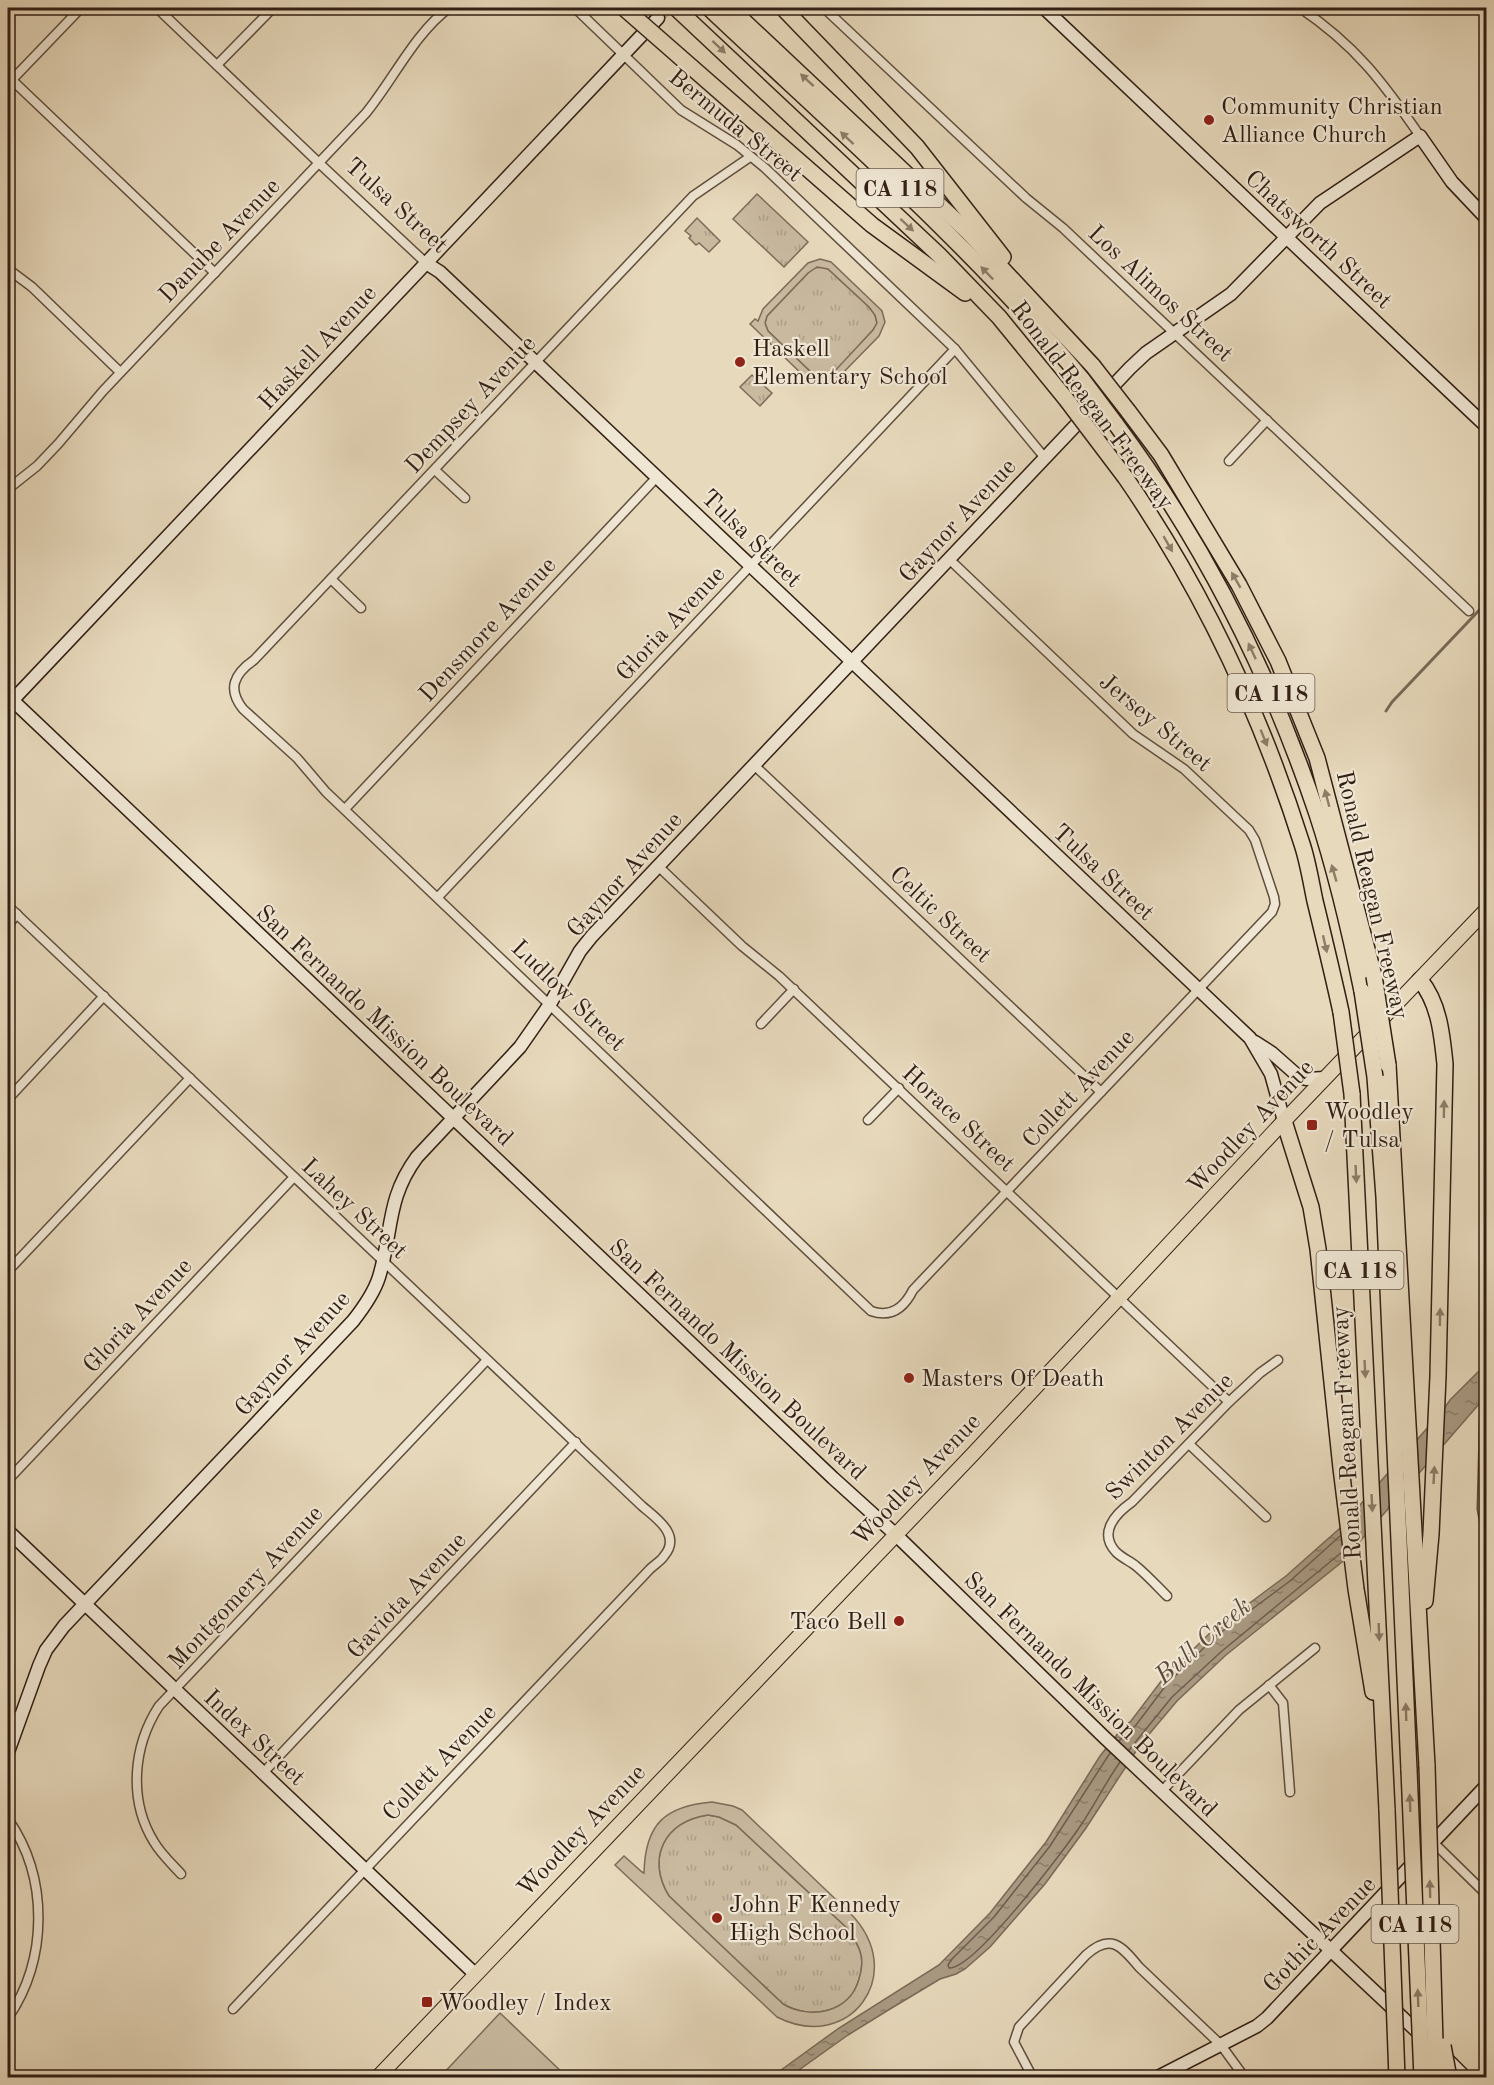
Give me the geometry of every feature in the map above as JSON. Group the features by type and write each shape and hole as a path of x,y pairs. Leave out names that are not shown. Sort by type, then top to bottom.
{"highway":[{"path":"624,8 872,225 999,317"},
{"name":"Ronald Reagan Freeway","path":"676,8 939,255 999,317 1066,399 1151,515 1201,600 1238,674 1277,769 1303,846 1341,1012 1352,1095 1387,1809 1397,2078"},
{"name":"CA 118","path":"709,8 954,238 1036,324 1082,379 1136,451 1209,568 1269,688 1317,815 1347,920 1362,991 1375,1077 1384,1197 1422,2078"},
{"name":"Ronald Reagan Freeway","path":"730,8 967,231 1093,366 1161,455 1233,575 1278,662 1317,758 1374,976 1388,1065 1427,1766 1436,2078"},
{"path":"778,8 819,44"},
{"path":"783,8 917,147 1057,328"},
{"path":"1420,980 1430,992 1437,1013 1445,1064 1438,1376 1431,1534 1420,1655"},
{"path":"1284,1121 1311,1207 1318,1249 1356,1589 1384,1760"},
{"path":"1432,1990 1449,2078"}],"main road":[{"name":"Woodley Avenue","path":"376,2078 1486,910"}],"street":[{"path":"81,8 10,82 215,273"},
{"name":"Tulsa Street","path":"157,8 414,253 441,272 1250,1038 1271,1074 1284,1121"},
{"path":"217,65 273,8"},
{"name":"Danube Avenue","path":"8,489 37,466 58,444 120,372 366,113 424,34 449,8"},
{"name":"Bermuda Street","path":"575,8 681,110 736,145 765,168 955,349 1045,458"},
{"name":"Los Alimos Street","path":"825,8 1026,198 1063,228 1175,332 1469,611"},
{"name":"Chatsworth Street","path":"1044,8 1486,426"},
{"path":"1300,8 1323,23 1382,82 1452,182 1486,218"},
{"name":"Haskell Avenue","path":"9,701 658,18"},
{"name":"Gaynor Avenue","path":"8,1752 14,1716 46,1650 63,1626 365,1307 383,1261 394,1202 405,1174 417,1157 520,1047 550,1004 580,951 592,936 1130,368 1146,353 1208,312 1235,290 1320,203 1420,136"},
{"name":"Dempsey Avenue","path":"234,692 237,677 244,668 435,470 693,196 750,157"},
{"path":"8,269 32,287 120,372"},
{"name":"Gloria Avenue","path":"438,897 955,349"},
{"path":"1229,462 1267,420"},
{"path":"435,470 465,498"},
{"name":"Densmore Avenue","path":"345,809 657,477"},
{"name":"Jersey Street","path":"949,559 1133,735 1184,769 1249,830 1255,840 1274,897 1275,904 1272,912"},
{"path":"331,579 361,608"},
{"name":"Ludlow Street","path":"234,692 237,702 243,709 297,758 326,792 871,1311 886,1314"},
{"name":"San Fernando Mission Boulevard","path":"9,701 807,1454 895,1534 1109,1742 1466,2078"},
{"name":"Celtic Street","path":"754,765 1101,1092"},
{"name":"Horace Street","path":"658,866 742,946 794,989 1229,1402"},
{"name":"Lahey Street","path":"8,906 664,1525 670,1540"},
{"name":"Collett Avenue","path":"886,1314 901,1308 913,1290 1272,912"},
{"path":"8,925 17,914"},
{"path":"761,1024 794,989"},
{"path":"8,1099 104,996"},
{"path":"1250,1038 1272,1053 1298,1076 1306,1079 1325,1078"},
{"path":"8,1271 190,1078"},
{"path":"868,1120 899,1088"},
{"path":"1486,1136 1486,1255"},
{"name":"Gloria Avenue","path":"8,1480 294,1177"},
{"path":"1486,1354 1482,1509 1486,1530"},
{"name":"Montgomery Avenue","path":"181,1874 154,1843 139,1807 136,1774 151,1718 159,1706 487,1360"},
{"name":"Swinton Avenue","path":"1167,1596 1135,1564 1115,1551 1109,1543 1110,1524 1116,1515 1132,1502 1229,1402 1260,1373 1278,1360"},
{"name":"Gaviota Avenue","path":"263,1773 576,1442"},
{"path":"1189,1444 1266,1517"},
{"name":"Index Street","path":"8,1531 475,1974"},
{"name":"Collett Avenue","path":"233,2008 663,1558 670,1540"},
{"path":"1162,1791 1239,1710 1315,1648"},
{"path":"1269,1684 1283,1703 1290,1792"},
{"name":"Gothic Avenue","path":"1156,2078 1257,2026 1267,2018 1486,1786"},
{"path":"8,1819 19,1836 31,1865 37,1893 39,1926 33,1965 26,1987 8,2018"},
{"path":"1434,1843 1486,1894"},
{"path":"1033,2078 1014,2042 1019,2027 1086,1955 1096,1946 1107,1943 1121,1948 1128,1954 1221,2045 1245,2078"}],"green space":[{"path":"757,194 808,242 784,267 733,219"},
{"path":"697,218 720,241 709,252 699,243 696,245 685,231"},
{"path":"820,259 831,262 882,311 885,322 879,336 835,381 825,385 809,381 750,324 755,319 758,321 763,309 808,263","holes":["817,267 828,269 869,307 877,323 832,374 825,378 815,376 768,331 765,323 767,316 808,273"]},
{"path":"823,267 869,307 877,323 832,375 825,378 815,376 768,331 765,323 767,316 808,273 814,268"},
{"path":"752,375 772,393 760,406 740,387"},
{"path":"712,1802 742,1810 850,1913 867,1936 874,1960 872,1982 863,2002 848,2016 827,2025 803,2026 777,2017 615,1865 624,1856 644,1873 648,1842 654,1830 670,1813 696,1804","holes":["708,1815 719,1817 736,1825 846,1927 854,1939 862,1958 860,1976 847,2000 838,2006 828,2010 805,2012 783,2004 669,1896 659,1869 663,1844 680,1825"]},
{"path":"708,1815 719,1817 736,1825 846,1927 857,1945 862,1961 859,1979 847,2000 828,2010 817,2012 805,2012 783,2004 669,1896 659,1869 663,1844 680,1825"},
{"path":"500,2013 567,2077 440,2077"}],"water":[{"path":"1486,1364 1486,1396 1342,1562 1226,1655 1177,1701 1140,1745 1086,1828 1045,1884 990,1947 965,1969 940,1979 890,2009 848,2035 789,2077 770,2078 839,2028 939,1965 990,1913 1046,1842 1100,1756 1123,1727 1131,1721 1162,1680 1212,1631 1286,1576 1339,1529 1450,1400"}],"waterway":[{"path":"1386,711 1486,603"}],"tunnel":[{"path":"658,18 668,8"}],"place":[{"name":"Community Christian Alliance Church","path":"1209,120"},
{"name":"Haskell Elementary School","path":"740,362"},
{"name":"Woodley / Tulsa","path":"1312,1125"},
{"name":"Masters Of Death","path":"909,1378"},
{"name":"Taco Bell","path":"899,1621"},
{"name":"John F Kennedy High School","path":"717,1918"},
{"name":"Woodley / Index","path":"427,2002"}],"water label":[{"name":"Bull Creek","path":"1202,1640"}]}
